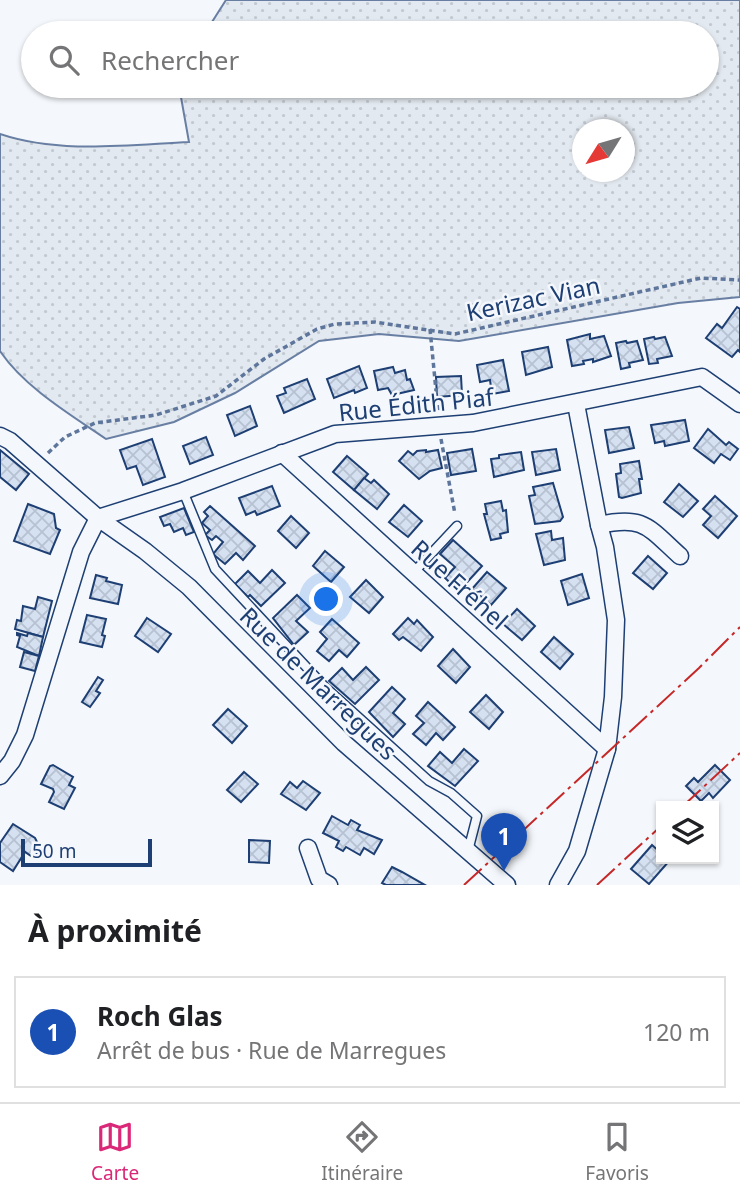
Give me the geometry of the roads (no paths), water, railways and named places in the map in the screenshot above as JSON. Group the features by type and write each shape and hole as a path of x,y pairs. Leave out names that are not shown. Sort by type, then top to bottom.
{"street":[{"name":"Rue Édith Piaf","path":"98,518 183,491 335,434 473,423 702,377 740,404"},
{"path":"558,885 577,851 607,749 613,697 616,620 606,547 599,526 576,404"},
{"name":"Rue de Marregues","path":"0,436 10,441 98,518 190,587 344,743 507,885"},
{"name":"Rue Fréhel","path":"282,453 607,749"},
{"path":"0,776 12,761 25,735 81,552 98,518"},
{"path":"599,526 620,520 643,523 680,556"},
{"path":"308,848 321,883"}],"lane":[{"path":"183,491 215,569 325,687 429,781 452,793 477,816 468,851"},
{"path":"414,572 457,526"}],"place":[{"name":"Roch Glas","path":"504,871"}]}
